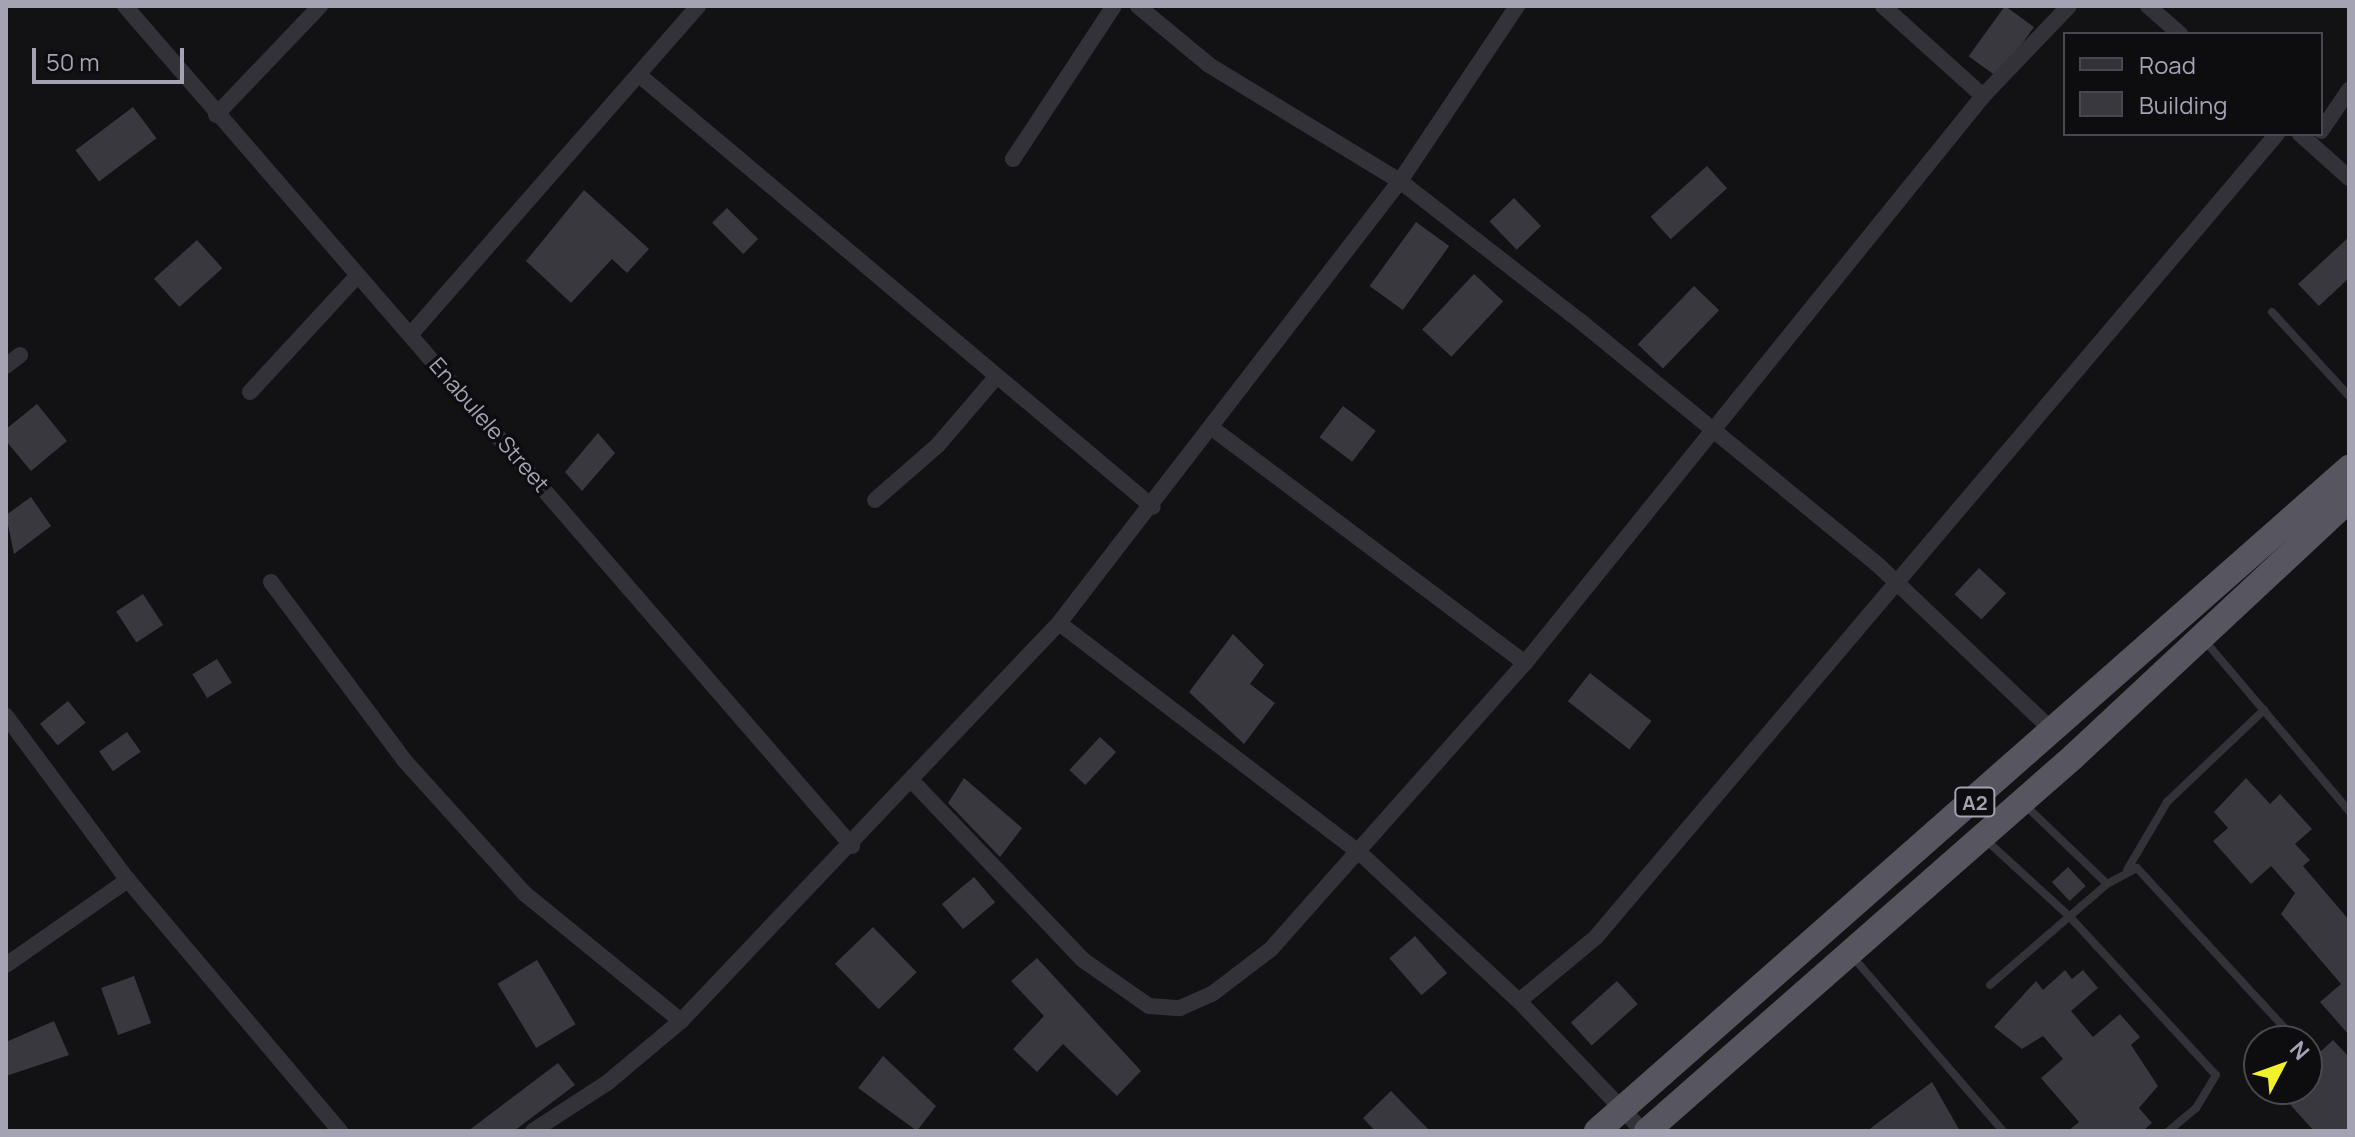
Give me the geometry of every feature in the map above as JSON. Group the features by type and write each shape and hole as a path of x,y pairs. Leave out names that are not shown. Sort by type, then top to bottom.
{"highway":[{"name":"A2","path":"1597,1131 2055,733 2349,468"},
{"name":"A2","path":"1645,1131 1846,950 2021,800 2349,500"}],"street":[{"name":"Enabulele Street","path":"125,6 216,115 411,334 852,846"},
{"path":"216,115 320,6"},
{"path":"411,334 698,6"},
{"path":"1013,159 1114,6"},
{"path":"1138,6 1209,65 1400,181 1711,427 1900,586 2055,733"},
{"path":"533,1131 607,1083 681,1021 913,782 1059,623 1215,430 1400,181 1517,6"},
{"path":"1883,6 1983,96"},
{"path":"913,782 1083,960 1149,1006 1180,1008 1212,994 1271,949 1525,663 1711,427 1983,96 2069,6"},
{"path":"2148,6 2178,32"},
{"path":"639,75 1153,507"},
{"path":"2323,123 2349,90"},
{"path":"1519,1001 1596,937 1900,586 2275,136"},
{"path":"2313,136 2349,178"},
{"path":"250,392 358,275"},
{"path":"6,366 20,355"},
{"path":"875,500 938,445 996,377"},
{"path":"1215,430 1525,663"},
{"path":"271,582 404,760 524,893 681,1021"},
{"path":"1059,623 1359,852 1519,1001 1626,1106 1645,1131"},
{"path":"6,716 12,736 128,880 340,1131"},
{"path":"6,965 128,880"}],"lane":[{"path":"2272,312 2349,396"},
{"path":"2202,637 2349,811"},
{"path":"1990,985 2127,870 2167,802 2264,710"},
{"path":"2021,800 2107,884"},
{"path":"1981,835 2070,917 2216,1075 2196,1108 2169,1131"},
{"path":"2127,870 2146,873 2282,1025"},
{"path":"1846,950 2003,1131"}],"building":[{"path":"2005,6 2034,27 1998,77 1969,56"},
{"path":"133,107 156,138 99,181 75,150"},
{"path":"1707,166 1727,188 1671,239 1651,217"},
{"path":"584,190 649,249 627,273 612,259 571,303 526,261"},
{"path":"1514,198 1541,226 1517,250 1490,222"},
{"path":"727,208 758,239 743,254 712,223"},
{"path":"1416,222 1449,246 1403,310 1370,286"},
{"path":"2349,237 2349,278 2319,306 2298,284"},
{"path":"197,240 222,268 179,307 154,279"},
{"path":"1474,274 1503,301 1451,357 1422,330"},
{"path":"1694,286 1719,310 1663,369 1638,344"},
{"path":"37,404 67,441 31,471 6,441 6,429"},
{"path":"1343,406 1376,431 1352,462 1320,437"},
{"path":"598,433 615,453 582,491 565,472"},
{"path":"31,497 51,526 14,554 6,515"},
{"path":"1979,568 2006,593 1982,620 1954,594"},
{"path":"143,594 163,625 136,642 116,611"},
{"path":"1233,634 1264,665 1250,684 1275,703 1244,744 1189,692"},
{"path":"217,659 232,683 207,698 192,674"},
{"path":"1590,673 1651,721 1629,749 1568,701"},
{"path":"68,701 86,723 58,745 40,724"},
{"path":"127,732 141,752 113,771 99,752"},
{"path":"1100,737 1116,752 1085,785 1069,770"},
{"path":"964,778 1022,828 1000,857 948,803"},
{"path":"2246,778 2270,804 2280,794 2312,829 2295,844 2310,860 2303,866 2349,920 2349,1035 2320,1002 2341,984 2281,914 2295,893 2271,866 2251,884 2213,841 2228,828 2214,812"},
{"path":"2068,867 2086,886 2070,901 2052,882"},
{"path":"974,877 995,902 963,929 942,904"},
{"path":"873,927 917,972 879,1009 835,964"},
{"path":"1415,936 1447,973 1421,995 1389,958"},
{"path":"1037,958 1141,1071 1117,1096 1063,1044 1037,1072 1013,1049 1044,1016 1011,981"},
{"path":"537,960 576,1024 536,1048 498,984"},
{"path":"2065,970 2072,979 2083,970 2098,988 2071,1011 2093,1037 2120,1014 2140,1037 2131,1045 2158,1086 2139,1108 2152,1123 2143,1131 2068,1131 2079,1122 2041,1078 2063,1059 2043,1036 2022,1049 1994,1027 2036,981 2043,990"},
{"path":"134,976 151,1023 118,1035 101,988"},
{"path":"1617,981 1638,1004 1592,1046 1571,1022"},
{"path":"54,1021 69,1055 6,1076 6,1042"},
{"path":"2333,1040 2349,1057 2349,1131 2314,1131 2290,1105 2323,1105 2323,1049"},
{"path":"883,1056 936,1106 917,1131 858,1088"},
{"path":"558,1063 575,1085 514,1131 468,1131"},
{"path":"1932,1082 1960,1131 1867,1131"},
{"path":"1391,1091 1430,1131 1375,1131 1363,1118"}]}
